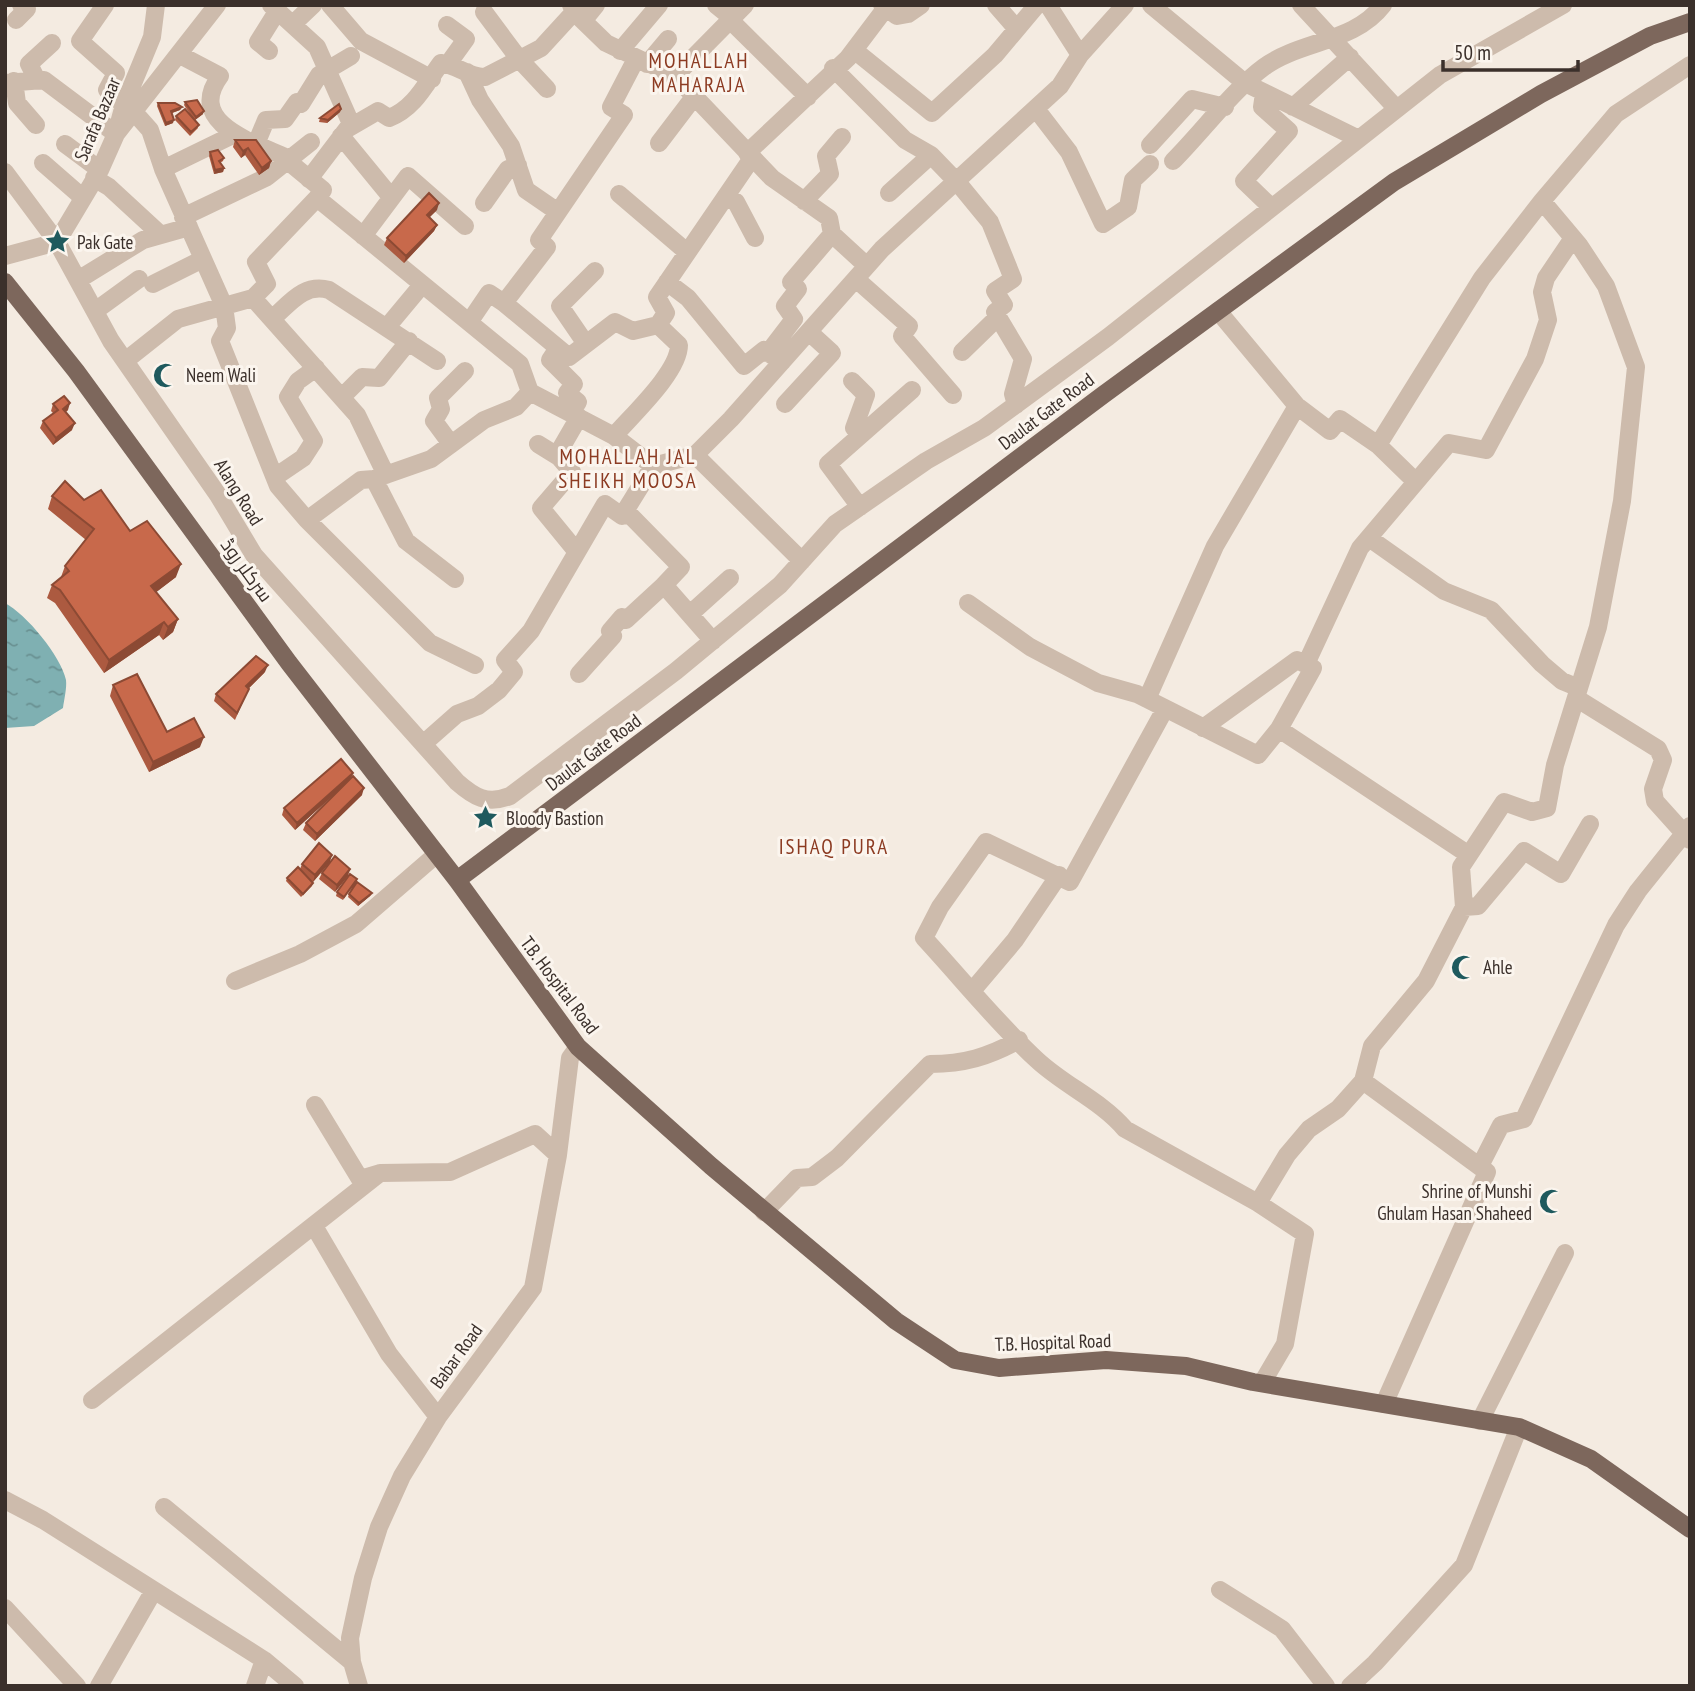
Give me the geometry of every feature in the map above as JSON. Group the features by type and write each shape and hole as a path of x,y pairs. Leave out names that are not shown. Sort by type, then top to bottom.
{"main road":[{"name":"Daulat Gate Road","path":"457,880 1394,182 1541,94 1650,36 1690,22"},
{"name":"سرکلر روڈ","path":"5,282 76,371 289,663 457,880"},
{"name":"T.B. Hospital Road","path":"457,880 578,1047 764,1212 896,1321 955,1360 999,1368 1105,1360 1186,1366 1262,1383 1519,1427 1591,1459 1690,1529"}],"street":[{"path":"105,5 80,41 116,73 107,90 150,130 163,169 224,306 227,327 220,341 275,477 307,520 430,643 475,665"},
{"name":"Sarafa Bazaar","path":"57,242 97,174 129,109 152,37 156,5"},
{"path":"129,109 180,55 217,5"},
{"path":"293,24 313,5"},
{"path":"330,5 361,41 432,79"},
{"path":"309,179 346,131 378,111 389,118 396,115 421,93 441,63 478,78 485,77 541,48 576,13 596,5"},
{"path":"504,303 547,247 539,240 624,115 611,107 659,5"},
{"path":"716,5 736,14 808,97"},
{"path":"470,321 489,293 569,357 615,322 634,331 659,325 666,313 657,297 750,156 854,50 883,7 897,16 908,14 921,5"},
{"path":"996,5 1016,28"},
{"path":"854,50 932,113 995,55 1037,5"},
{"path":"1048,5 1080,55"},
{"path":"423,744 457,714 478,706 499,690 514,672 505,660 531,631 604,504 622,516 653,466 695,455 775,358 809,332 861,273 1060,86 1080,55 1125,5"},
{"path":"1151,5 1245,83 1357,138"},
{"path":"1301,5 1396,108"},
{"path":"1173,161 1245,83 1266,65 1373,19 1384,5"},
{"path":"664,585 713,641 780,585 835,524 1016,405 1108,337 1440,75 1540,10 1563,5"},
{"path":"269,51 258,42 274,8 317,47 346,131 391,197"},
{"path":"483,8 519,59 547,89"},
{"path":"576,13 606,43 675,76 750,156 829,218 832,234 861,273 909,326 902,336 953,395"},
{"path":"675,76 736,14"},
{"path":"447,25 466,38 448,64"},
{"path":"634,58 668,39"},
{"path":"36,78 29,64 52,43"},
{"path":"125,360 167,324 253,298 267,284 256,262 323,190 290,161 235,134 219,122 211,107 210,90 220,76 180,55"},
{"path":"256,144 267,120 285,119 297,102 301,104 320,75 351,56"},
{"path":"1293,107 1350,57"},
{"path":"1378,445 1482,278 1542,201 1616,114 1690,65"},
{"path":"834,68 905,140 931,155 990,222 1013,279 995,291 1004,305 995,312 1023,359 1013,394 1016,405"},
{"path":"467,72 481,100 511,146 526,190 558,212"},
{"path":"36,125 17,103 10,82 36,78 44,80 116,134"},
{"path":"1264,93 1262,107 1289,131 1244,181 1271,207"},
{"path":"659,143 694,97"},
{"path":"1150,145 1192,99 1225,107"},
{"path":"1036,109 1069,152 1103,225 1128,207 1133,180 1150,164"},
{"path":"163,169 235,134"},
{"path":"804,201 830,174 826,156 842,137"},
{"path":"78,280 133,246 160,234 173,234 186,222 290,161 311,142"},
{"path":"65,144 160,234"},
{"path":"889,193 931,155"},
{"path":"43,163 82,197"},
{"path":"484,203 508,169 518,164"},
{"name":"Alang Road","path":"5,172 57,242 125,360 218,495 254,555 471,794 482,800 498,801 510,796 713,641"},
{"path":"363,236 408,176 465,226"},
{"path":"619,194 687,252"},
{"path":"726,196 736,202 755,238"},
{"path":"317,198 520,364 530,391 614,436 653,466"},
{"path":"1258,1203 1287,1155 1310,1129 1338,1108 1363,1081 1372,1046 1426,981 1464,906 1461,867 1504,803 1532,811 1547,808 1555,765 1598,627 1622,501 1636,367 1606,286 1573,238 1542,201"},
{"path":"775,358 794,319 785,306 798,289 791,282 832,234"},
{"path":"1306,664 1360,548 1368,538 1449,443 1486,450 1535,359 1548,320 1542,292 1546,278 1573,238"},
{"path":"5,256 57,242"},
{"path":"95,311 146,281 203,259"},
{"path":"586,344 560,306 595,271"},
{"path":"667,282 688,298 744,366 764,350 775,358"},
{"path":"387,327 422,285"},
{"path":"272,319 304,290 315,286 329,290 437,361"},
{"path":"253,298 358,415 405,541 455,579"},
{"path":"1218,311 1297,406 1330,431 1340,419 1378,445 1416,482"},
{"path":"962,352 998,317"},
{"path":"614,436 672,369 679,354 679,345 659,325"},
{"path":"785,404 832,353 809,332"},
{"path":"342,397 362,377 379,378 409,341"},
{"path":"557,455 578,402 566,393 574,384 550,360 558,348"},
{"path":"275,477 303,458 314,441 288,397 298,381 316,368"},
{"path":"451,444 435,421 442,410 438,398 465,371"},
{"path":"852,381 866,395 854,428 860,435"},
{"path":"860,507 828,464 912,390"},
{"path":"307,520 361,480 380,477 431,459 484,420 516,407 530,391"},
{"path":"1147,699 1215,546 1297,406"},
{"path":"538,444 557,455 572,472 541,508 577,552"},
{"path":"695,455 802,561"},
{"path":"579,674 613,636 610,631 622,617 626,620 681,567 625,510"},
{"path":"1368,538 1444,591 1491,610 1542,664 1562,681 1658,749 1663,760 1653,789 1655,800 1688,834 1638,891 1616,926 1524,1119 1501,1125 1480,1166"},
{"path":"690,614 730,578"},
{"path":"968,603 1030,647 1098,683 1147,699 1258,755 1279,729 1313,668 1297,660 1203,727"},
{"path":"1166,709 1070,883 1059,875 986,842 933,918 924,938 1037,1060 1109,1111 1125,1129 1258,1203 1305,1234 1284,1344 1262,1383"},
{"path":"1279,729 1469,855"},
{"path":"1464,906 1478,906 1524,851 1561,874 1590,824"},
{"path":"235,981 300,954 356,924 437,854"},
{"path":"972,991 1015,940 1059,875"},
{"path":"764,1212 797,1178 811,1177 837,1158 929,1064 958,1064 989,1057 1019,1040"},
{"name":"Babar Road","path":"359,1686 352,1662 350,1638 363,1578 379,1527 402,1476 438,1417 533,1288 558,1155 569,1058 578,1047"},
{"path":"1363,1081 1487,1172 1384,1404"},
{"path":"315,1105 360,1179 380,1173 450,1172 536,1134 558,1155"},
{"path":"92,1400 380,1173"},
{"path":"314,1226 388,1354 438,1417"},
{"path":"1480,1421 1565,1253"},
{"path":"1350,1686 1375,1663 1464,1565 1519,1427"},
{"path":"5,1500 43,1520 264,1660 295,1686"},
{"path":"164,1507 352,1662"},
{"path":"1220,1590 1282,1629 1326,1686"},
{"path":"99,1686 153,1592"},
{"path":"5,1608 77,1686"},
{"path":"254,1686 264,1660"}],"water":[{"path":"5,603 23,616 50,648 66,680 63,708 34,726 5,728"}],"building":[{"path":"197,100 204,111 196,117 185,102"},
{"path":"158,103 175,103 182,107 171,111 174,120 166,123"},
{"path":"339,104 341,109 328,120 320,118"},
{"path":"185,109 199,125 191,132 176,116"},
{"path":"235,140 256,140 271,161 262,168 248,148 243,151"},
{"path":"218,150 224,158 219,161 224,168 215,170 210,152"},
{"path":"429,193 439,203 427,215 437,225 406,256 387,238"},
{"path":"64,396 70,403 63,409 75,423 56,438 43,421 58,410 53,404"},
{"path":"65,481 84,500 101,490 130,531 147,521 181,564 151,586 178,619 168,627 164,622 109,660 60,590 52,585 69,571 65,566 94,529 52,496"},
{"path":"256,656 268,665 246,686 249,689 237,713 216,694"},
{"path":"137,674 167,732 194,718 204,737 153,762 113,685"},
{"path":"341,759 353,773 297,823 284,808"},
{"path":"353,776 364,788 317,834 306,823"},
{"path":"319,843 332,855 315,875 302,864"},
{"path":"335,856 350,869 337,885 322,873"},
{"path":"298,867 313,883 303,894 287,878"},
{"path":"350,874 357,879 344,897 337,892"},
{"path":"357,882 372,893 359,903 349,894"}],"place":[{"name":"Pak Gate","path":"57,242"},
{"name":"Neem Wali","path":"166,375"},
{"name":"Bloody Bastion","path":"486,818"},
{"name":"Ahle","path":"1463,967"},
{"name":"Shrine of Munshi Ghulam Hasan Shaheed","path":"1552,1202"}],"district":[{"name":"MOHALLAH MAHARAJA","path":"699,73"},
{"name":"MOHALLAH JAL SHEIKH MOOSA","path":"628,469"},
{"name":"ISHAQ PURA","path":"834,847"}]}
